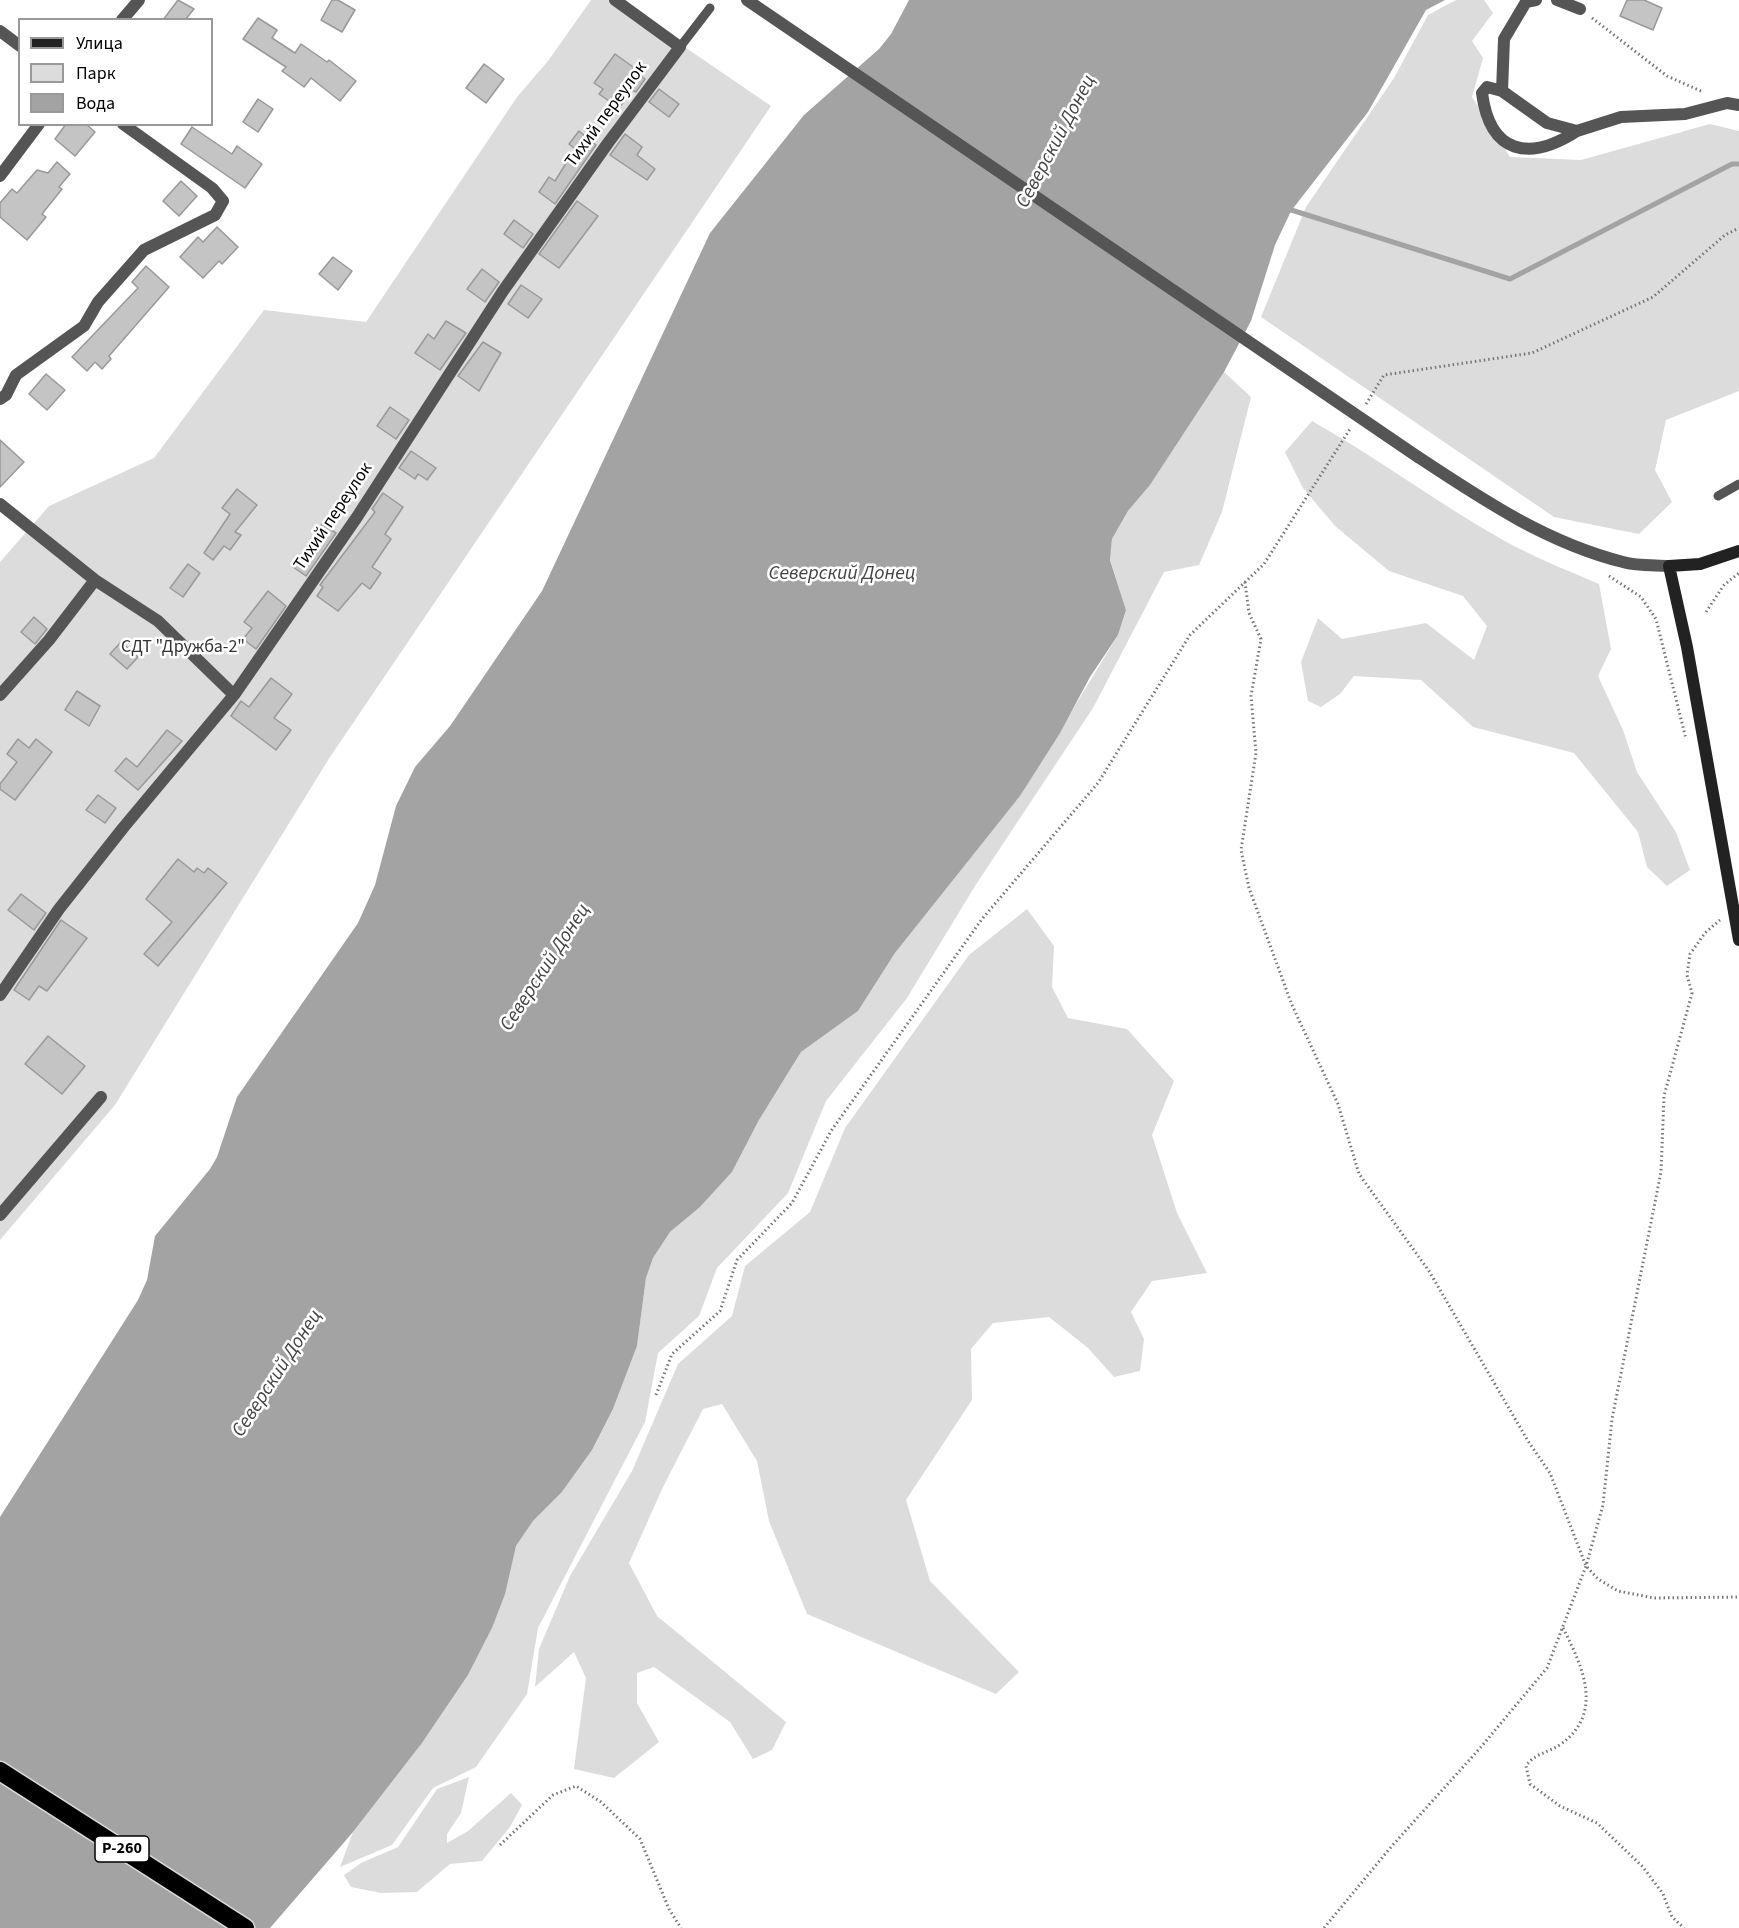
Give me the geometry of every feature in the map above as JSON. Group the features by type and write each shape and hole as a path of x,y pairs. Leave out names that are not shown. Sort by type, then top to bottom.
{"highway":[{"name":"Р-260","path":"0,1771 245,1928"}],"street":[{"path":"124,18 139,0"},
{"path":"615,0 680,47"},
{"path":"747,0 1418,457 1525,525 1573,546 1625,563 1669,566 1700,564 1739,551"},
{"path":"1502,90 1504,39 1526,2 1536,0"},
{"path":"1557,0 1580,9"},
{"path":"0,31 18,44"},
{"name":"Тихий переулок","path":"0,995 59,909 234,695 357,517 503,291 680,47"},
{"path":"1577,131 1547,123 1502,90 1487,87 1482,93 1484,111 1490,125 1500,136 1521,150 1534,150 1549,146 1577,131 1621,117 1685,114 1733,104"},
{"path":"0,176 38,126"},
{"path":"0,399 6,395 16,375 84,326 98,302 144,250 215,215 224,201 212,188 126,126"},
{"path":"0,504 95,579 158,621 234,695"},
{"path":"1669,566 1687,647 1739,940"},
{"path":"0,695 49,640 95,579"},
{"path":"0,1215 101,1097"}],"lane":[{"path":"680,47 710,8"},
{"path":"1718,496 1739,484"}],"path":[{"path":"1580,9 1667,76 1733,104"},
{"path":"1365,405 1384,375 1532,353 1653,297 1725,235 1739,228"},
{"path":"656,1395 672,1353 720,1311 737,1260 792,1203 831,1131 982,919 1098,783 1190,635 1264,564 1353,425"},
{"path":"1706,612 1724,585 1739,573"},
{"path":"1618,579 1641,597 1656,619"},
{"path":"1245,582 1249,613 1261,639 1251,696 1256,753 1241,850 1249,888 1292,1005 1338,1104 1359,1174 1429,1271 1528,1441 1550,1473 1586,1566 1599,1579 1618,1591 1654,1598 1739,1597"},
{"path":"1324,1928 1391,1847 1481,1747 1547,1668 1586,1566 1603,1505 1612,1419 1661,1172 1664,1096 1692,993 1687,975 1690,954 1705,933 1733,909"},
{"path":"1563,1628 1586,1679 1586,1701 1575,1734 1552,1750 1532,1757 1526,1766 1530,1784 1560,1806 1597,1823 1643,1867 1663,1894 1672,1917 1684,1928"},
{"path":"500,1845 553,1795 576,1786 600,1802 640,1839 669,1909 681,1928"}],"green space":[{"name":"СДТ \"Дружба-2\"","path":"591,0 616,0 771,106 330,757 115,1105 0,1240 0,562 49,506 154,458 264,310 366,322 517,97 548,61"},
{"path":"1456,0 1484,0 1493,13 1472,41 1483,58 1472,97 1510,157 1581,160 1710,124 1739,131 1739,391 1666,420 1655,470 1672,502 1639,534 1554,517 1261,317 1306,207 1394,78 1428,15"},
{"path":"1224,372 1251,397 1222,512 1199,565 1164,572 1093,708 975,886 907,998 826,1101 788,1193 717,1268 699,1316 658,1353 645,1422 538,1628 527,1694 476,1767 433,1788 392,1845 340,1867 353,1832 422,1743 468,1675 492,1628 516,1546 533,1521 562,1492 592,1450 613,1409 637,1346 646,1278 653,1258 670,1232 700,1207 732,1172 759,1120 801,1052 858,1011 895,953 1020,796 1118,635 1126,610 1110,559 1112,539 1128,511 1150,485"},
{"path":"1312,421 1503,540 1599,584 1611,649 1598,676 1623,730 1637,772 1676,832 1690,870 1667,886 1647,867 1638,832 1574,753 1473,727 1421,680 1354,676 1340,694 1321,707 1308,701 1301,662 1318,618 1342,639 1426,623 1474,660 1487,626 1463,596 1389,571 1335,526 1303,488 1285,452"},
{"path":"1027,909 1054,946 1052,987 1068,1018 1127,1029 1174,1081 1152,1135 1177,1213 1207,1273 1152,1281 1131,1312 1144,1339 1140,1371 1114,1377 1088,1348 1049,1317 993,1323 971,1349 972,1400 906,1500 930,1581 1019,1672 996,1694 807,1614 769,1521 757,1461 722,1404 703,1409 663,1487 629,1563 657,1616 786,1722 772,1750 753,1759 730,1722 654,1667 637,1673 637,1703 659,1742 614,1778 574,1769 586,1678 574,1652 535,1687 539,1649 570,1576 632,1471 678,1364 732,1316 745,1266 810,1212 845,1128 969,955"},
{"path":"469,1777 461,1813 447,1834 447,1843 468,1831 511,1793 522,1805 510,1827 482,1861 450,1864 417,1892 381,1893 351,1887 344,1875 361,1863 398,1847 437,1789"}],"water":[{"name":"Северский Донец","path":"909,0 1445,0 1426,10 1368,112 1291,211 1275,245 1251,321 1224,372 1150,485 1128,511 1112,539 1110,560 1126,610 1118,635 1090,677 1060,733 1020,796 895,953 858,1011 801,1052 759,1120 732,1172 700,1207 670,1232 653,1258 646,1278 637,1346 613,1409 592,1450 562,1492 533,1521 516,1546 505,1594 492,1628 468,1675 422,1743 353,1832 270,1928 0,1928 0,1517 138,1300 147,1280 155,1236 210,1169 217,1157 237,1097 358,923 375,885 396,806 415,767 450,726 542,591 710,233 804,115 879,49 891,34"}],"building":[{"path":"178,0 194,9 187,18 164,18"},
{"path":"332,0 338,0 355,10 342,32 321,20"},
{"path":"1627,0 1644,0 1662,8 1653,30 1620,16"},
{"path":"258,18 277,30 272,38 295,53 301,44 327,62 329,60 356,81 340,101 311,78 304,87 282,71 286,67 243,39"},
{"path":"615,54 643,74 641,76 645,79 636,92 632,90 619,108 599,94 603,89 594,83"},
{"path":"484,64 504,79 486,103 466,88"},
{"path":"659,89 679,104 669,117 649,102"},
{"path":"258,99 273,109 258,132 243,122"},
{"path":"65,126 88,126 95,132 75,156 55,139"},
{"path":"192,127 232,154 237,146 262,164 245,188 181,144"},
{"path":"579,131 596,145 555,204 539,192 549,177 555,181 575,149 569,144"},
{"path":"625,134 642,147 637,155 655,169 647,180 610,155"},
{"path":"57,162 70,174 59,187 62,189 42,214 46,217 27,240 0,217 0,203 12,189 17,193 37,170 48,173"},
{"path":"181,181 197,196 179,216 163,201"},
{"path":"577,201 598,216 559,268 539,254"},
{"path":"514,220 533,234 523,248 504,234"},
{"path":"217,227 238,247 222,264 219,261 203,278 180,257 198,237 203,242"},
{"path":"333,257 352,271 338,290 319,274"},
{"path":"146,266 169,287 109,356 111,359 102,369 95,362 87,371 72,357 138,288 132,282"},
{"path":"482,269 499,282 485,302 467,289"},
{"path":"521,285 542,299 528,318 508,304"},
{"path":"446,321 466,333 440,370 415,353 428,334 434,339"},
{"path":"483,342 501,353 479,391 458,376"},
{"path":"46,374 65,390 47,410 29,394"},
{"path":"390,407 409,420 396,439 377,426"},
{"path":"0,440 24,462 0,487"},
{"path":"411,451 436,468 427,480 418,474 415,479 399,468"},
{"path":"237,489 257,505 235,532 241,535 230,550 224,546 213,560 204,553 230,514 222,508"},
{"path":"383,493 403,507 385,534 391,539 372,567 381,573 370,589 362,583 338,611 317,596 323,587 320,585 375,512 372,509"},
{"path":"322,524 336,533 306,576 293,567"},
{"path":"188,564 200,573 183,597 170,588"},
{"path":"268,591 286,606 256,649 243,639 252,628 244,622"},
{"path":"34,617 47,629 35,644 21,632"},
{"path":"121,642 138,657 127,669 110,654"},
{"path":"271,678 292,694 274,718 291,730 276,750 231,716 241,701 249,707"},
{"path":"77,691 100,706 89,726 65,710"},
{"path":"167,730 182,741 138,790 115,771 126,758 137,767"},
{"path":"18,739 29,748 36,739 52,752 15,800 0,789 0,784 17,762 7,754"},
{"path":"98,795 116,808 105,823 86,810"},
{"path":"178,859 194,872 197,868 204,873 208,868 227,883 158,966 144,954 172,922 146,899"},
{"path":"21,894 46,913 34,930 8,910"},
{"path":"61,920 87,938 47,991 39,986 29,1000 14,990"},
{"path":"48,1036 85,1066 62,1094 25,1064"}],"waterway":[{"path":"1285,208 1510,279 1732,164 1739,164"}]}
